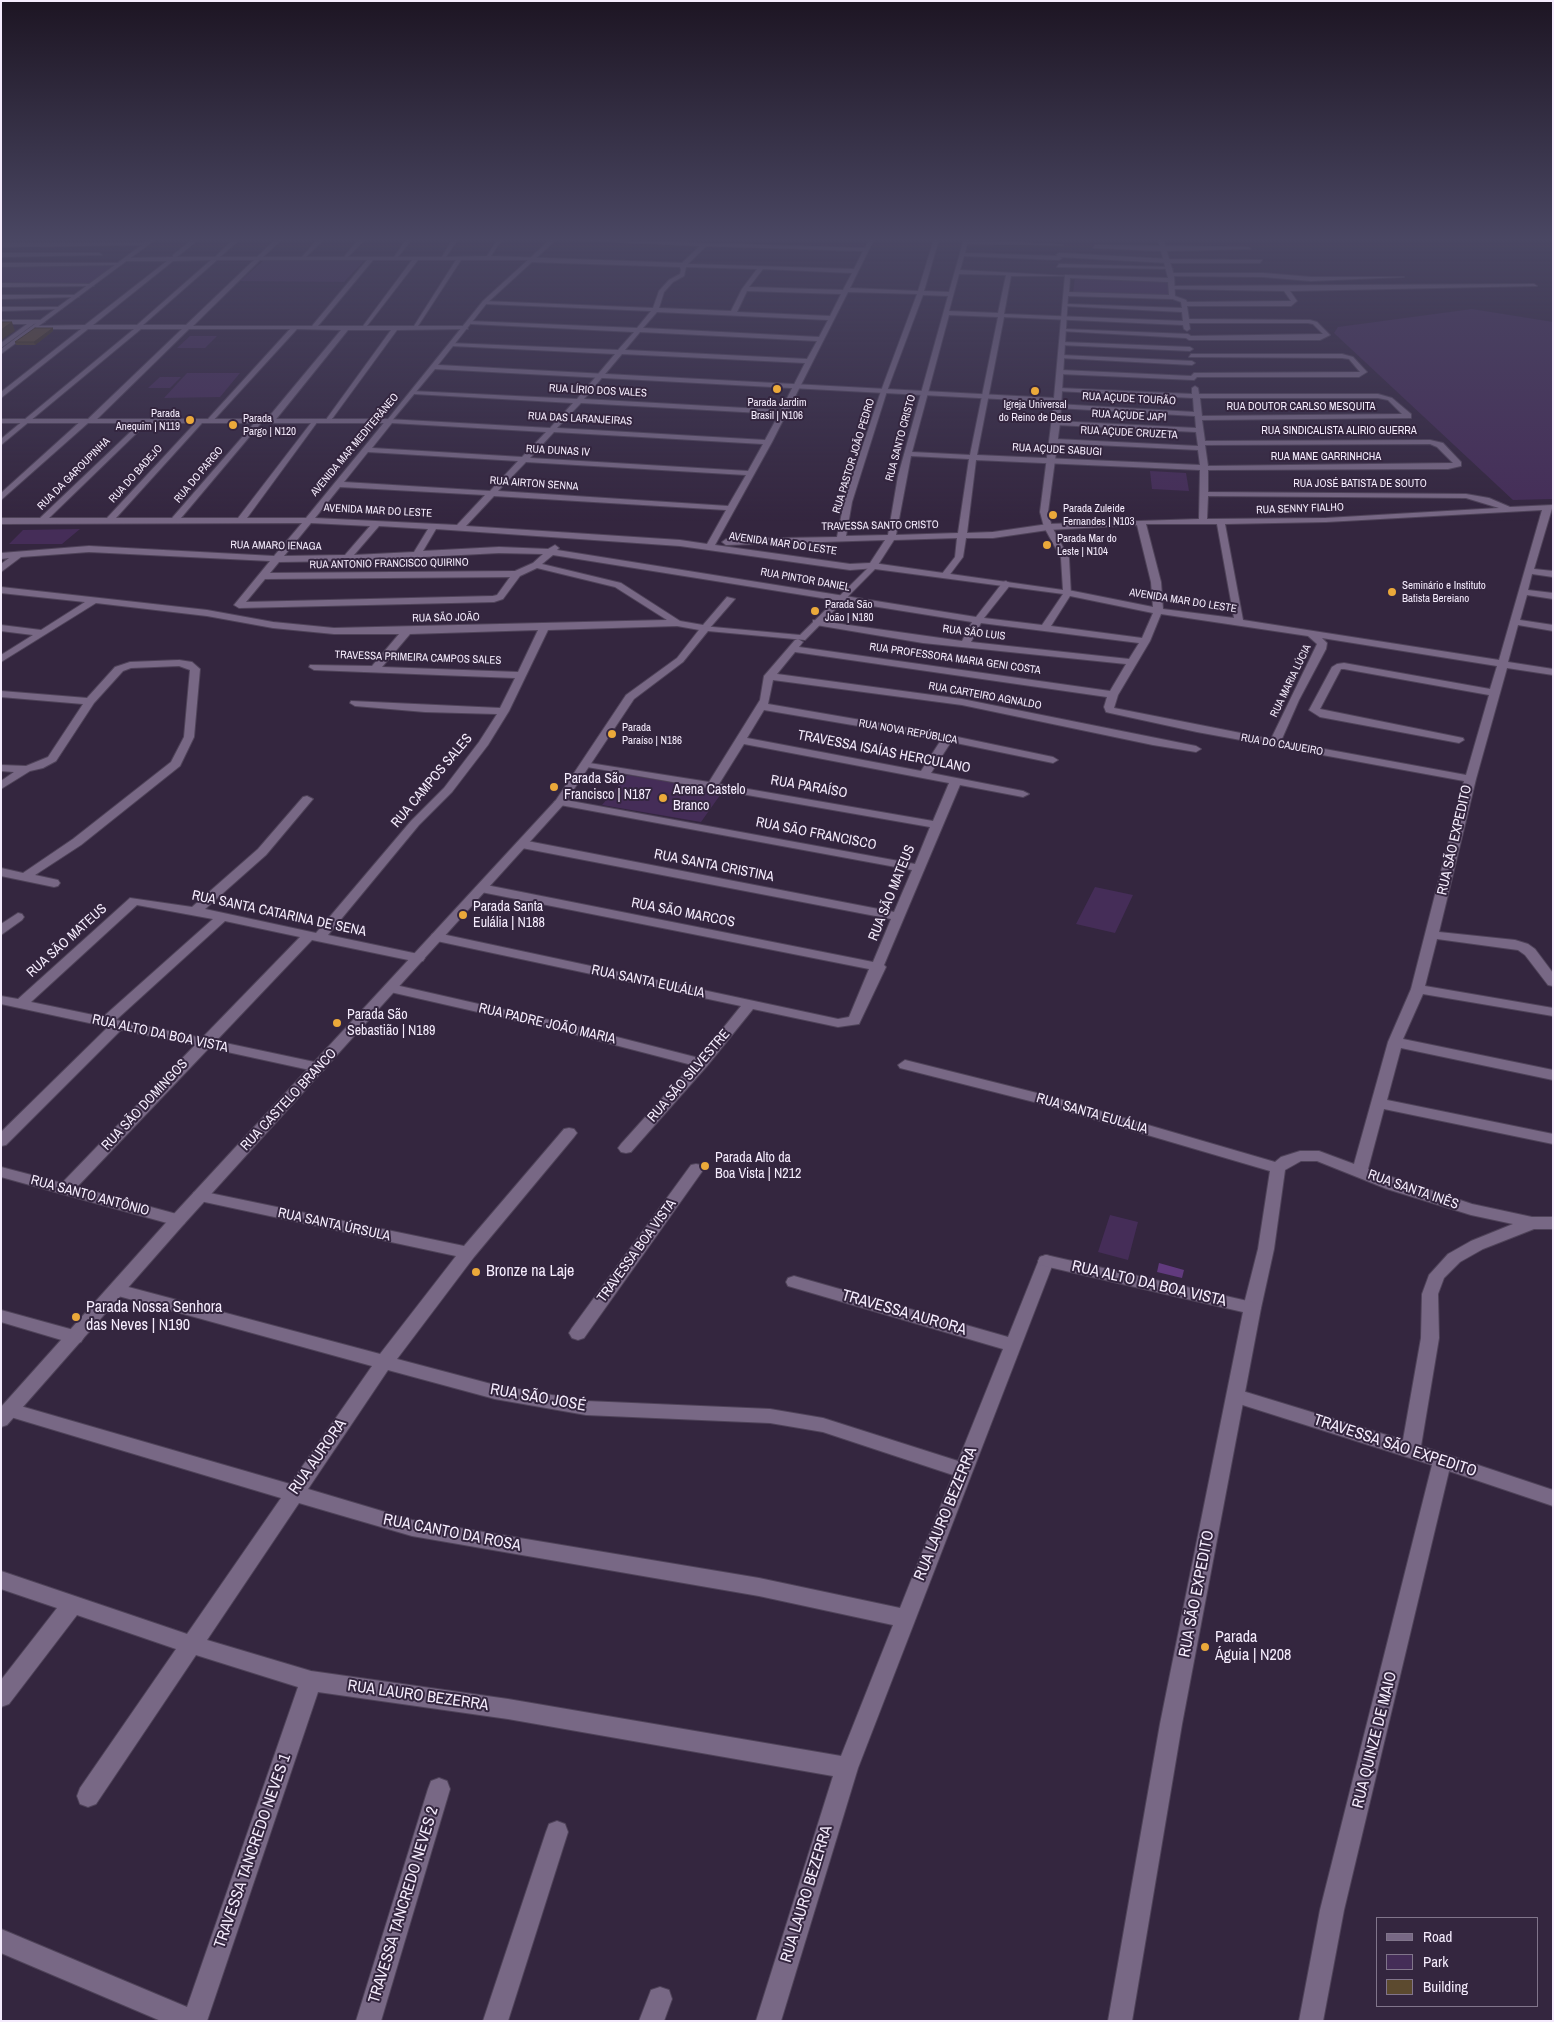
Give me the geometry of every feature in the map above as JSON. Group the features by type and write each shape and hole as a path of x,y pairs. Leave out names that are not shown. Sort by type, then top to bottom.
{"street":[{"path":"2,349 20,333"},
{"path":"2,349 27,333"},
{"path":"1,396 80,333"},
{"path":"1,443 131,333"},
{"path":"1,498 88,421 182,333"},
{"path":"212,421 290,333"},
{"path":"270,422 342,333"},
{"path":"329,421 390,333"},
{"name":"AVENIDA MAR MEDITERÂNEO","path":"239,605 462,333"},
{"path":"459,528 579,401 634,333"},
{"path":"705,333 822,339"},
{"path":"711,544 729,508 768,442 782,412 825,333"},
{"name":"RUA PASTOR JOÃO PEDRO","path":"841,538 848,502 884,391 907,333"},
{"name":"RUA SANTO CRISTO","path":"769,676 816,622 873,566 892,536 896,502 941,333"},
{"path":"945,575 958,557 973,457 987,397 999,333"},
{"path":"1045,628 1068,593 1065,558 1048,526 1044,512 1055,441 1063,333"},
{"path":"1128,333 1189,337 1320,338 1327,335 1325,333"},
{"path":"1188,333 1198,395 1204,468 1203,523"},
{"path":"1174,335 1176,348"},
{"path":"1,336 24,336"},
{"path":"452,344 809,361"},
{"path":"1062,344 1176,348 1191,356"},
{"path":"1060,372 1194,376 1359,375 1364,372 1351,358 1342,356 1061,357"},
{"name":"RUA AÇUDE TOURÃO","path":"432,368 925,393 1183,413 1199,416"},
{"path":"1059,389 1198,395"},
{"name":"RUA LÍRIO DOS VALES","path":"414,392 782,412"},
{"path":"1180,394 1183,413"},
{"name":"RUA DOUTOR CARLSO MESQUITA","path":"1198,395 1383,397 1390,399 1408,416 1402,418 1199,416"},
{"name":"RUA DAS LARANJEIRAS","path":"1,421 390,421 768,442"},
{"name":"RUA DA GAROUPINHA","path":"42,521 144,421"},
{"name":"RUA DO BADEJO","path":"110,520 199,421"},
{"name":"RUA DO PARGO","path":"176,520 258,421"},
{"path":"241,520 314,421"},
{"name":"RUA AÇUDE JAPI","path":"1056,423 1200,430"},
{"path":"1183,430 1187,447"},
{"name":"RUA AÇUDE CRUZETA","path":"1055,441 1187,447 1201,445"},
{"name":"RUA SINDICALISTA ALIRIO GUERRA","path":"1201,445 1430,442 1440,445 1458,464 1448,467"},
{"name":"RUA DUNAS IV","path":"365,450 750,474"},
{"name":"RUA AÇUDE SABUGI","path":"908,454 1204,468"},
{"name":"RUA MANE GARRINHCHA","path":"1204,468 1448,467"},
{"name":"RUA AIRTON SENNA","path":"337,484 729,508"},
{"name":"RUA JOSÉ BATISTA DE SOUTO","path":"1204,494 1466,496 1486,500 1512,510"},
{"name":"RUA SENNY FIALHO","path":"1048,526 1141,522 1203,523 1362,519 1550,507"},
{"name":"RUA SÃO EXPEDITO","path":"1360,1171 1395,1042 1418,989 1433,935 1470,779 1529,571 1550,507"},
{"name":"AVENIDA MAR DO LESTE","path":"1,521 308,520 711,544 850,567 873,566 1068,593 1158,611 1553,672"},
{"path":"1113,695 1144,641 1158,611 1156,582 1141,522"},
{"path":"1221,522 1239,622"},
{"path":"347,558 376,524"},
{"name":"TRAVESSA SANTO CRISTO","path":"711,544 892,536 993,535 1048,526"},
{"path":"416,555 433,527"},
{"path":"517,574 536,565 568,536"},
{"name":"RUA AMARO IENAGA","path":"1,556 89,550 276,559 347,558 498,550 551,552"},
{"name":"RUA PINTOR DANIEL","path":"551,552 978,620 1144,641"},
{"path":"1,569 17,556"},
{"path":"536,565 618,585 677,623"},
{"path":"1529,571 1553,574"},
{"name":"RUA ANTONIO FRANCISCO QUIRINO","path":"262,576 517,574"},
{"name":"RUA SÃO JOÃO","path":"239,605 490,600 500,597 517,574"},
{"path":"965,645 978,620 1006,584"},
{"name":"RUA SÃO JOÃO","path":"1,590 92,602 207,613 307,629 407,631 677,623 705,628 802,638"},
{"path":"1524,592 1553,596"},
{"name":"RUA CASTELO BRANCO","path":"6,1415 178,1220 560,802 630,697 680,660 730,599"},
{"path":"1,659 92,602"},
{"name":"RUA SÃO LUIS","path":"816,622 965,645 1131,662"},
{"path":"1514,622 1553,628"},
{"path":"1,628 42,633"},
{"name":"RUA CAMPOS SALES","path":"313,937 415,823 448,790 484,743 504,711 544,628"},
{"path":"375,669 407,631"},
{"name":"RUA MARIA LÚCIA","path":"1274,743 1321,649 1322,643 1310,633"},
{"name":"RUA PROFESSORA MARIA GENI COSTA","path":"793,648 1113,695"},
{"path":"1,768 26,769 38,766 52,759 90,701 115,672 130,665 188,664 195,669 189,737 176,764 77,842 25,877"},
{"path":"1459,740 1320,714 1314,710 1337,667 1344,666 1494,693"},
{"name":"TRAVESSA PRIMEIRA CAMPOS SALES","path":"314,667 521,675"},
{"path":"713,784 762,706 767,694 766,685 769,676"},
{"name":"RUA CARTEIRO AGNALDO","path":"769,676 962,702 1153,742 1196,749"},
{"path":"1,694 90,701"},
{"name":"RUA DO CAJUEIRO","path":"1113,695 1109,707 1116,713 1470,779"},
{"path":"355,703 504,711"},
{"name":"RUA NOVA REPÚBLICA","path":"762,706 948,738 1053,760"},
{"path":"924,774 948,738"},
{"name":"TRAVESSA ISAÍAS HERCULANO","path":"740,740 1023,794"},
{"name":"RUA PARAÍSO","path":"587,764 713,784 937,824"},
{"path":"1,786 26,769"},
{"name":"RUA SÃO MATEUS","path":"858,1017 956,780"},
{"path":"196,911 281,833 306,799"},
{"name":"RUA SÃO FRANCISCO","path":"560,802 919,868"},
{"name":"RUA SANTA CRISTINA","path":"522,844 900,917"},
{"path":"1,872 54,883"},
{"name":"RUA SÃO MARCOS","path":"481,888 878,967"},
{"name":"RUA SANTA CATARINA DE SENA","path":"134,901 196,911 221,918 418,958"},
{"name":"RUA SÃO MATEUS","path":"20,1004 134,901"},
{"path":"1,931 18,917"},
{"path":"1,1141 111,1025 221,918"},
{"path":"1433,935 1515,944 1530,952 1553,982"},
{"name":"RUA SÃO DOMINGOS","path":"66,1189 204,1043 313,937"},
{"name":"RUA SANTA EULÁLIA","path":"437,937 838,1023 854,1021 858,1017"},
{"name":"RUA PADRE JOÃO MARIA","path":"391,988 562,1027 702,1063"},
{"path":"1418,989 1553,1012"},
{"name":"RUA ALTO DA BOA VISTA","path":"1,1000 111,1025 319,1067"},
{"name":"RUA SÃO SILVESTRE","path":"626,1148 702,1063 751,1003"},
{"path":"1395,1042 1553,1075"},
{"name":"RUA SANTA EULÁLIA","path":"905,1065 1045,1100 1278,1168"},
{"path":"1378,1103 1553,1139"},
{"name":"RUA AURORA","path":"88,1796 292,1494 385,1361 468,1253 569,1133"},
{"name":"RUA SANTA INÊS","path":"1278,1168 1286,1160 1300,1156 1319,1156 1431,1198 1532,1224 1553,1222"},
{"name":"RUA SÃO EXPEDITO","path":"1120,2021 1171,1724 1252,1308 1267,1242 1278,1168"},
{"name":"TRAVESSA BOA VISTA","path":"578,1333 696,1169"},
{"name":"RUA SANTO ANTÔNIO","path":"1,1172 178,1220"},
{"name":"RUA SANTA ÚRSULA","path":"200,1196 468,1253"},
{"path":"1411,1450 1430,1338 1430,1294 1437,1275 1454,1258 1477,1245 1532,1224"},
{"name":"RUA ALTO DA BOA VISTA","path":"1046,1261 1252,1308"},
{"name":"RUA LAURO BEZERRA","path":"768,2021 847,1768 904,1618 1046,1261"},
{"name":"TRAVESSA AURORA","path":"794,1282 1013,1345"},
{"name":"RUA SÃO JOSÉ","path":"117,1290 495,1392 586,1408 770,1416 823,1425 964,1471"},
{"path":"1,1316 75,1337"},
{"name":"TRAVESSA SÃO EXPEDITO","path":"1236,1396 1411,1450 1553,1498"},
{"name":"RUA CANTO DA ROSA","path":"6,1415 412,1528 759,1587 904,1618"},
{"name":"RUA QUINZE DE MAIO","path":"1310,2021 1332,1910 1442,1461"},
{"name":"RUA LAURO BEZERRA","path":"1,1580 190,1644 311,1681 508,1709 847,1768"},
{"path":"1,1697 72,1605"},
{"name":"TRAVESSA TANCREDO NEVES 1","path":"192,2021 311,1681"},
{"name":"TRAVESSA TANCREDO NEVES 2","path":"368,2021 439,1789"},
{"path":"495,2021 557,1832"},
{"path":"1,1941 192,2021"}],"green space":[{"path":"1334,333 1553,333 1553,499 1513,500"},
{"path":"190,336 217,336 205,348 177,348"},
{"path":"187,373 240,373 220,397 164,398"},
{"path":"160,377 181,377 170,388 148,388"},
{"path":"1150,471 1186,473 1189,491 1152,489"},
{"path":"80,529 62,544 9,544 23,530"},
{"name":"Arena Castelo Branco","path":"627,775 723,791 701,822 602,805"},
{"path":"1095,887 1133,895 1115,933 1076,924"},
{"path":"1110,1215 1138,1222 1128,1260 1098,1252"}],"shaded area":[{"path":"1159,1263 1184,1270 1182,1278 1157,1272"}],"building":[{"path":"27,333 46,333 34,342 15,342"}],"place":[{"name":"Parada Jardim Brasil | N106","path":"777,389"},
{"name":"Igreja Universal do Reino de Deus","path":"1035,391"},
{"name":"Parada Anequim | N119","path":"190,420"},
{"name":"Parada Pargo | N120","path":"233,425"},
{"name":"Parada Zuleide Fernandes | N103","path":"1053,515"},
{"name":"Parada Mar do Leste | N104","path":"1047,545"},
{"name":"Seminário e Instituto Batista Bereiano","path":"1392,592"},
{"name":"Parada São João | N180","path":"815,611"},
{"name":"Parada Paraíso | N186","path":"612,734"},
{"name":"Parada São Francisco | N187","path":"554,787"},
{"name":"Arena Castelo Branco","path":"663,798"},
{"name":"Parada Santa Eulália | N188","path":"463,915"},
{"name":"Parada São Sebastião | N189","path":"337,1023"},
{"name":"Parada Alto da Boa Vista | N212","path":"705,1166"},
{"name":"Bronze na Laje","path":"476,1272"},
{"name":"Parada Nossa Senhora das Neves | N190","path":"76,1317"},
{"name":"Parada Águia | N208","path":"1205,1647"}]}
